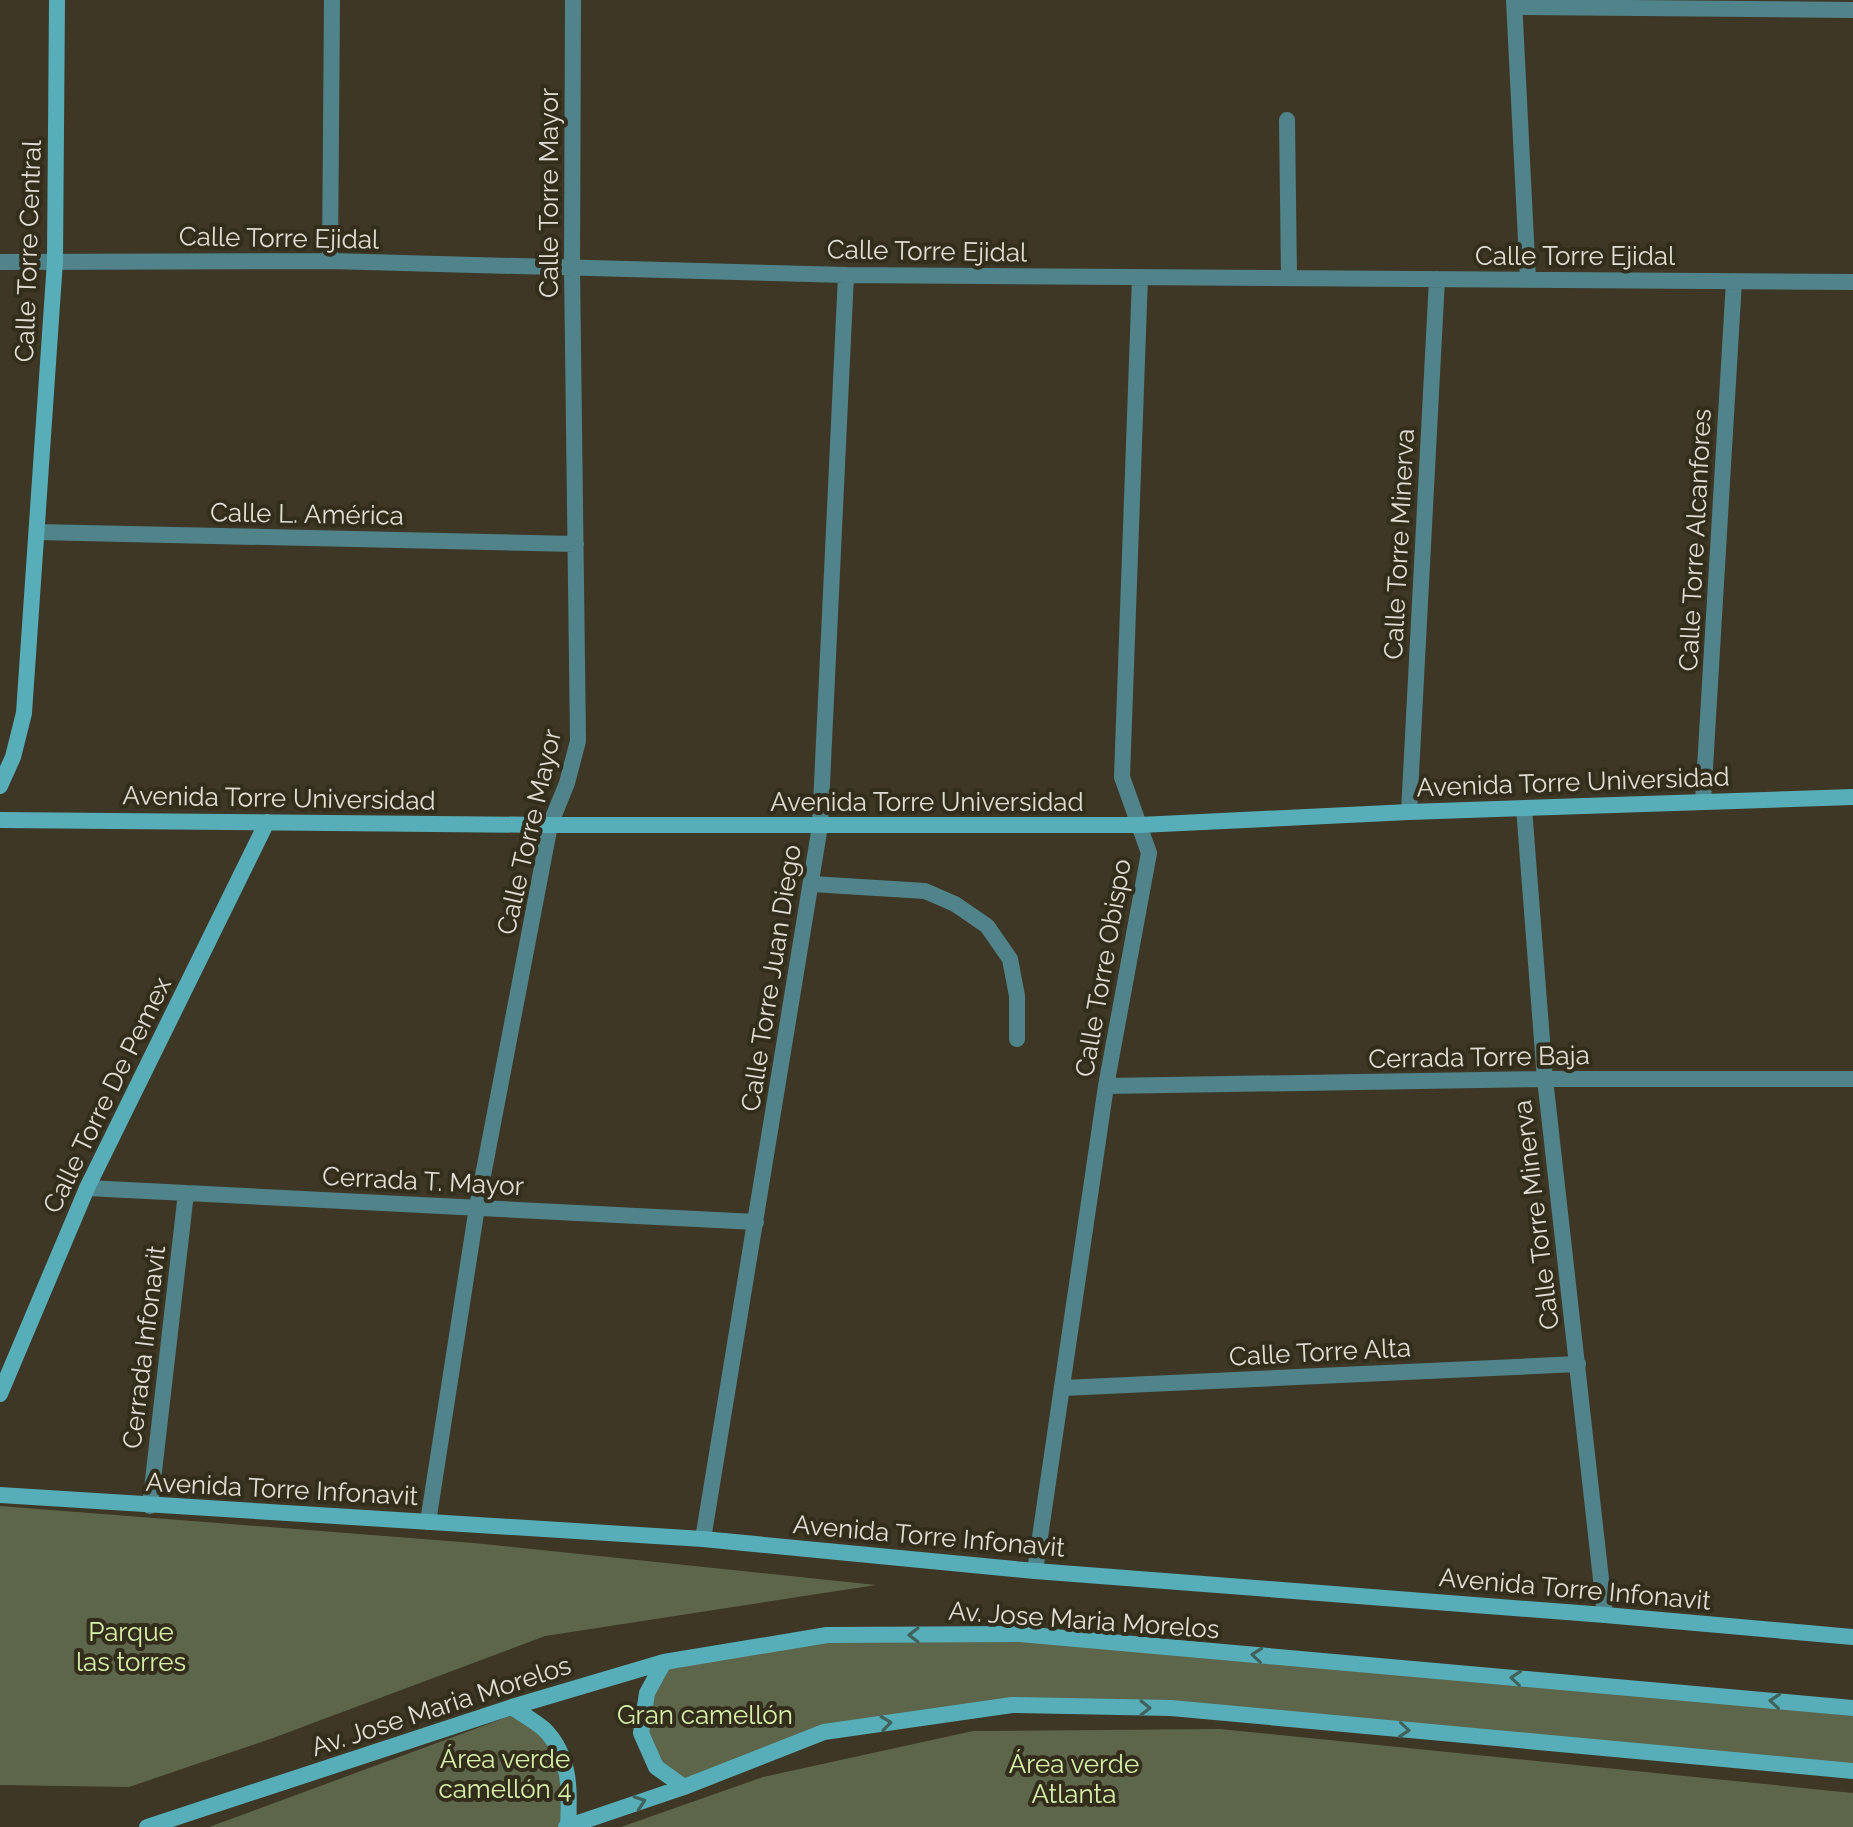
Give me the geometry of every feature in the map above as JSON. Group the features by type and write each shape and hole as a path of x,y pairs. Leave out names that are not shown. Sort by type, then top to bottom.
{"street":[{"name":"Calle Torre Central","path":"0,786 13,757 24,713 55,261 57,0"},
{"path":"330,261 332,0"},
{"name":"Calle Torre Mayor","path":"428,1522 477,1207 550,825 567,783 578,741 572,268 573,0"},
{"path":"1528,280 1515,4 1853,10"},
{"path":"1287,120 1289,278"},
{"name":"Calle Torre Ejidal","path":"0,262 330,261 846,275 1853,282"},
{"name":"Calle Torre Juan Diego","path":"703,1539 820,826 846,275"},
{"name":"Calle Torre Obispo","path":"1035,1571 1106,1086 1149,853 1122,777 1140,277"},
{"name":"Calle Torre Minerva","path":"1409,812 1437,279"},
{"name":"Calle Torre Alcanfores","path":"1703,801 1734,281"},
{"name":"Calle L. América","path":"37,532 576,544"},
{"name":"Avenida Torre Universidad","path":"0,820 550,825 1140,825 1409,812 1853,797"},
{"name":"Calle Torre Minerva","path":"1524,808 1545,1079 1605,1615"},
{"name":"Calle Torre De Pemex","path":"0,1394 87,1188 267,822"},
{"path":"812,884 925,891 955,904 987,926 1010,959 1017,996 1017,1039"},
{"name":"Cerrada Torre Baja","path":"1106,1086 1545,1079 1853,1079"},
{"name":"Cerrada T. Mayor","path":"87,1188 756,1222"},
{"name":"Cerrada Infonavit","path":"150,1506 186,1193"},
{"name":"Calle Torre Alta","path":"1063,1388 1578,1364"},
{"name":"Avenida Torre Infonavit","path":"0,1495 703,1539 1035,1571 1853,1637"},
{"name":"Av. Jose Maria Morelos","path":"147,1827 512,1707 664,1662 827,1635 1020,1634 1853,1708"},
{"path":"664,1662 647,1693 641,1733 656,1767 684,1787"},
{"path":"512,1707 545,1730 566,1762 570,1796 567,1827 684,1787 824,1732 1012,1705 1171,1708 1853,1771"}],"green space":[{"name":"Parque las torres","path":"0,1506 474,1543 876,1585 545,1636 273,1738 129,1787 0,1785"},
{"name":"Gran camellón","path":"1024,1640 1853,1716 1853,1766 1146,1703 875,1719 685,1781 659,1760 647,1733 652,1692 670,1665 816,1641"},
{"name":"Área verde camellón 4","path":"513,1715 538,1731 561,1763 565,1827 209,1827"},
{"name":"Área verde Atlanta","path":"1220,1729 1853,1793 1853,1827 621,1827 763,1777 973,1731"}]}
